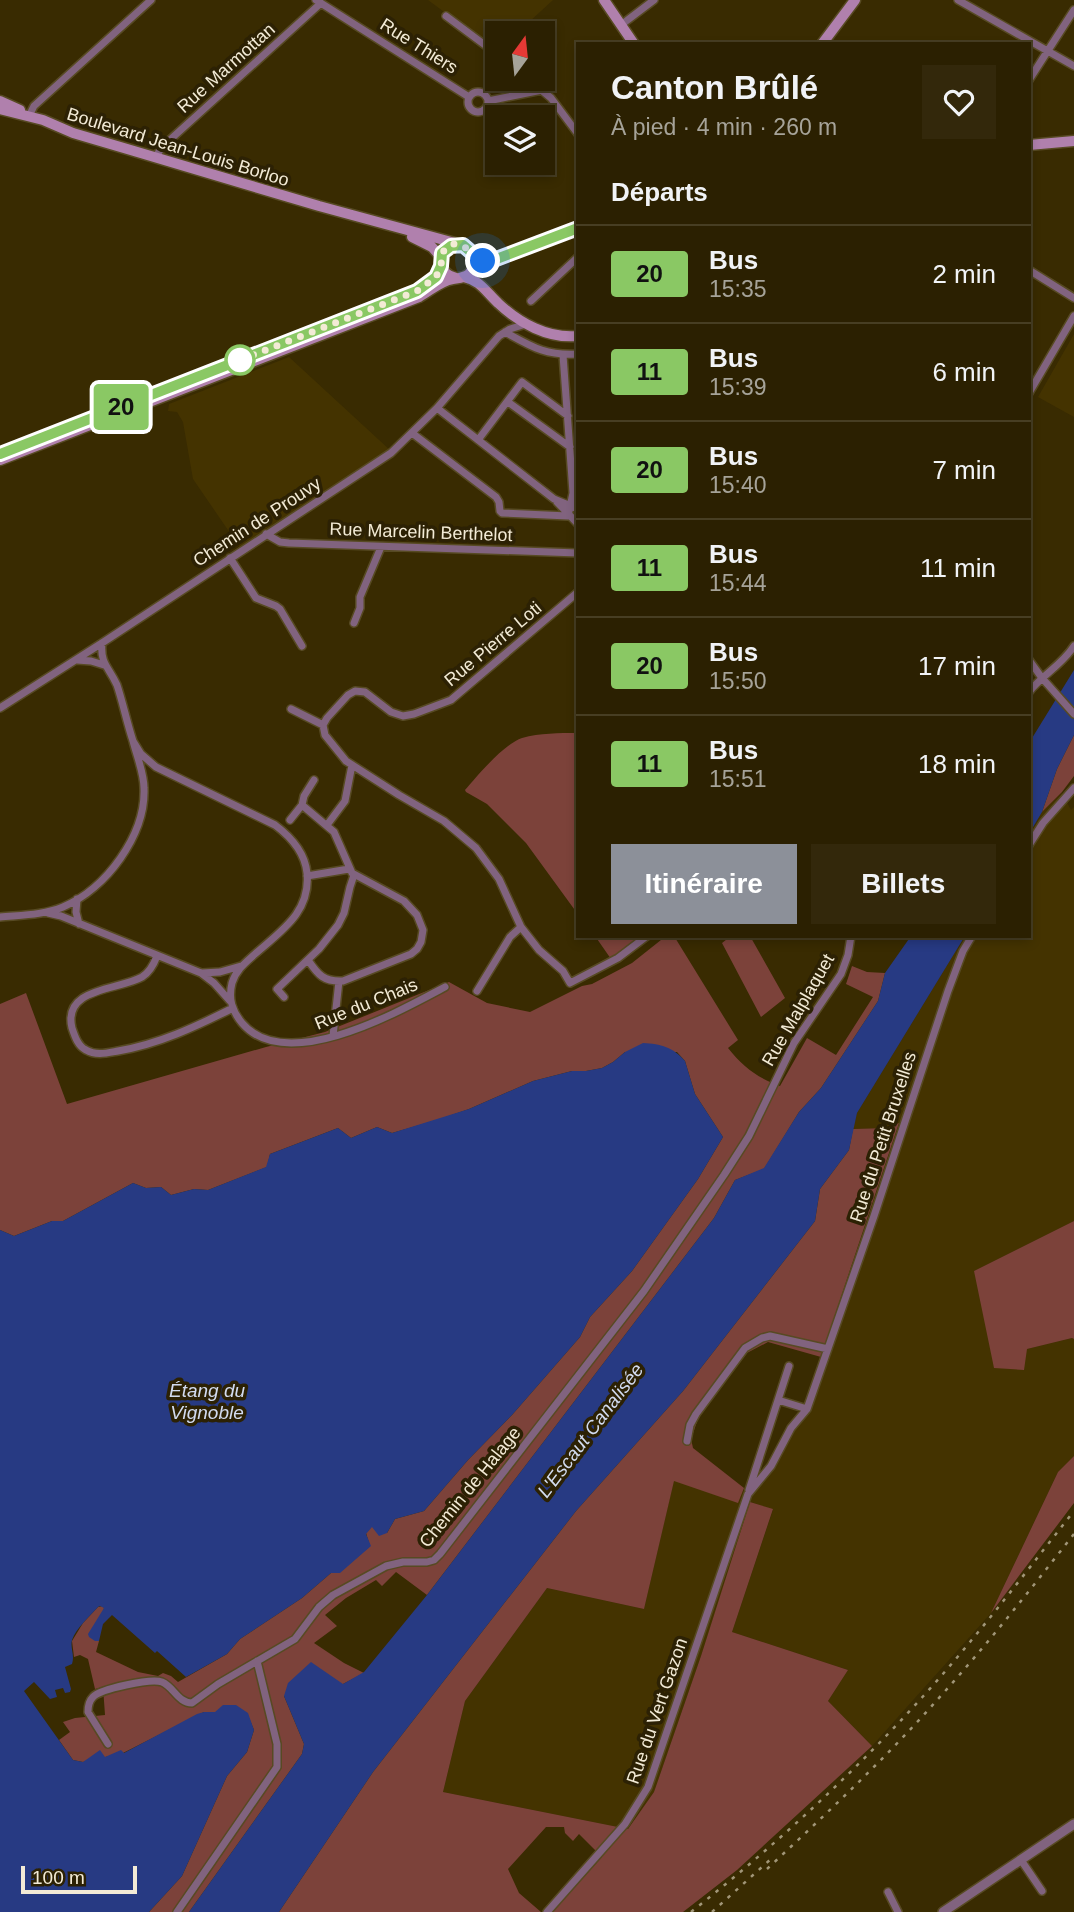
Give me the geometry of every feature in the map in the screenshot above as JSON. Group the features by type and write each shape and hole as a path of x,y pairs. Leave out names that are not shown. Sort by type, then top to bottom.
{"main road":[{"path":"604,0 633,42"},
{"path":"824,42 855,0"},
{"name":"Boulevard Jean-Louis Borloo","path":"0,100 29,116"},
{"name":"Boulevard Jean-Louis Borloo","path":"0,109 155,158 459,244"},
{"path":"1031,145 1074,141"},
{"name":"Boulevard Jean-Louis Borloo","path":"319,206 336,215 417,239 434,248 441,261"},
{"path":"0,454 417,291 436,277 448,247 459,244 468,248 474,256 486,261 497,260 576,229"},
{"path":"0,460 419,297 444,282 460,278 473,268 474,256"},
{"path":"441,261 447,275 478,282 504,309 527,324 554,334 576,336"}],"street":[{"path":"29,116 35,104 151,0"},
{"path":"621,24 654,0"},
{"path":"958,0 1074,66"},
{"name":"Rue Thiers","path":"318,2 469,97"},
{"name":"Rue Marmottan","path":"155,158 162,147 318,2"},
{"path":"1031,77 1074,10"},
{"path":"446,16 485,45"},
{"path":"488,101 537,91"},
{"path":"543,91 576,131"},
{"path":"480,92 488,101 484,111 475,112 469,106 469,97 474,93 480,92"},
{"path":"531,300 576,259"},
{"path":"1031,271 1074,298"},
{"path":"1031,390 1074,316"},
{"name":"Chemin de Prouvy","path":"0,708 380,460 437,408 493,342 505,332 527,324"},
{"path":"505,332 543,351 576,354"},
{"path":"563,355 574,508 568,516"},
{"path":"478,440 522,383 568,416"},
{"path":"508,402 570,447"},
{"path":"437,408 554,499 576,522"},
{"path":"412,433 496,497 499,511 502,513 568,516"},
{"path":"554,499 574,508"},
{"name":"Rue Marcelin Berthelot","path":"266,534 289,544 576,553"},
{"path":"354,623 361,594 381,547"},
{"path":"230,558 256,598 280,609 302,646"},
{"name":"Rue Pierre Loti","path":"323,725 348,695 355,691 365,692 391,712 403,716 414,715 451,700 576,594"},
{"path":"0,917 60,908 78,899 105,876 130,844 141,816 144,783 117,685 104,665 102,643"},
{"path":"1031,690 1063,661 1074,646"},
{"path":"76,660 88,660 104,665"},
{"path":"1031,663 1074,714"},
{"path":"291,709 323,725 325,735 343,759 433,813 464,836 493,868 521,927 570,982 618,958 644,938"},
{"path":"133,741 145,758 162,771 275,825 287,834 304,859 307,876 305,899 298,914 241,966 233,981 232,1005 184,1032 140,1046 101,1054 82,1048 72,1024 72,1015 78,1004 88,995 141,977 158,956"},
{"path":"327,825 345,802 352,765"},
{"path":"144,783 152,772 162,771"},
{"path":"290,820 302,805 314,780"},
{"path":"1031,842 1043,823 1074,788"},
{"path":"284,997 277,989 323,945 341,921 352,872 338,839 327,825 302,805"},
{"path":"307,876 352,872 408,904 420,921 423,938 417,949 407,956 339,981 326,980 320,976 308,960"},
{"path":"78,899 76,912 79,924"},
{"name":"Rue du Chais","path":"42,912 56,914 201,973 214,983 232,1005 241,1022 253,1033 274,1042 303,1043 332,1036 400,1010 445,987"},
{"path":"477,991 510,937 521,927"},
{"name":"Rue Malplaquet","path":"749,1136 790,1049 841,974 851,938"},
{"name":"Rue du Petit Bruxelles","path":"807,1409 948,991 971,938"},
{"path":"201,973 220,972 241,966"},
{"path":"332,1036 339,981"},
{"name":"Chemin de Halage","path":"108,1744 88,1712 92,1698 98,1693 155,1680 168,1685 190,1704 295,1639 319,1607 333,1595 386,1566 434,1560 644,1291 749,1136"},
{"path":"687,1441 690,1425 696,1414 745,1348 766,1337 828,1349"},
{"name":"Rue du Vert Gazon","path":"547,1912 625,1824 646,1793 789,1366"},
{"path":"778,1400 807,1409"},
{"name":"Rue du Vert Gazon","path":"748,1494 771,1466 791,1428 807,1409"},
{"path":"177,1912 276,1767 277,1744 257,1661"},
{"path":"943,1912 1074,1824"},
{"path":"1021,1860 1042,1892"},
{"path":"888,1892 898,1912"}],"shaded area":[{"path":"428,0 553,0 530,21 485,21 485,42"},
{"path":"1074,334 1074,417 1038,397"},
{"path":"289,357 391,451 241,549 193,479 183,422 177,412 168,411 169,404"},
{"path":"556,733 576,733 576,912 526,843 487,804 465,790 515,741"},
{"path":"1074,735 1074,776 1042,812 1057,769"},
{"path":"1062,793 1071,810 1074,807 1074,1221 974,1271 1027,1349 1074,1339 1074,1456 1058,1472 991,1613 872,1746 828,1701 848,1670 732,1632 773,1510 751,1502 654,1792 628,1829 443,1792 465,1701 547,1588 644,1609 674,1480 738,1502 744,1488 759,1477 775,1454 806,1402 899,1124 887,1128 853,1129 857,1113 964,938 1031,938 1031,831 1042,812"},
{"path":"596,938 637,938 611,959"},
{"path":"663,938 675,938 738,1040 728,1048 751,1071 780,1086 807,1038 836,1055 873,997 846,984 852,966 867,972 885,973 878,1001 821,1088 799,1112 764,1169 735,1180 714,1218 427,1595 396,1572 382,1586 376,1580 346,1598 325,1615 337,1626 314,1643 364,1673 343,1684 284,1696 304,1744 302,1754 189,1912 149,1912 182,1876 227,1776 247,1752 254,1730 247,1713 204,1712 123,1753 83,1762 73,1760 59,1740 70,1732 63,1722 105,1715 103,1687 95,1689 88,1659 80,1655 74,1657 72,1641 83,1623 98,1607 103,1606 95,1641 99,1641 96,1652 138,1672 158,1676 163,1673 178,1682 227,1654 240,1639 302,1598 331,1573 340,1572 370,1546 366,1533 372,1526 387,1533 395,1519 424,1511 580,1337 590,1317 632,1271 698,1179 723,1137 695,1094 685,1061 677,1052 625,1052 602,1068 572,1071 533,1081 469,1109 392,1133 377,1127 351,1138 338,1128 270,1154 267,1167 208,1190 194,1189 171,1195 161,1187 146,1188 133,1183 63,1221 52,1221 14,1236 0,1230 0,1004 26,993 67,1104 325,1032 449,982 487,1003 530,1012 632,963"},
{"path":"728,938 751,938 785,998 761,1017 722,943"},
{"path":"899,1123 821,1357 768,1342 745,1354 700,1413 691,1439 693,1448 744,1488 738,1503 674,1481 644,1609 547,1588 465,1701 443,1792 628,1829 654,1792 750,1502 773,1509 732,1632 848,1670 828,1701 872,1746 737,1870 683,1912 552,1912 602,1857 579,1834 573,1841 565,1833 564,1827 546,1827 508,1869 519,1893 541,1912 279,1912 373,1772 576,1511 683,1391 815,1221 820,1189 849,1150 853,1129 887,1128"},
{"path":"1074,1221 1074,1339 1027,1349 1024,1370 994,1368 974,1271"},
{"path":"1074,1456 1074,1503 991,1613 1058,1472"}],"water":[{"path":"1074,670 1074,735 1057,769 1042,812 1031,831 1031,740"},
{"name":"L'Escaut Canalisée","path":"910,938 964,938 857,1113 849,1150 820,1189 815,1221 683,1391 576,1511 373,1772 279,1912 189,1912 302,1754 304,1744 284,1696 288,1683 311,1662 343,1684 364,1672 427,1595 714,1218 735,1180 764,1168 799,1112 821,1088 878,1001 885,973"},
{"name":"Étang du Vignoble","path":"643,1043 666,1047 685,1061 695,1094 723,1137 698,1179 632,1271 590,1317 580,1337 424,1511 395,1519 387,1533 379,1536 372,1527 366,1534 371,1546 340,1573 331,1573 302,1598 240,1639 227,1654 186,1677 112,1615 103,1624 99,1641 89,1637 88,1634 104,1608 98,1607 72,1640 72,1664 65,1667 70,1692 65,1693 63,1688 55,1690 57,1697 50,1699 34,1682 24,1691 73,1760 83,1762 100,1750 105,1757 121,1750 124,1753 197,1714 215,1712 223,1705 236,1705 248,1713 254,1730 247,1752 227,1776 182,1876 149,1912 0,1912 0,1230 14,1236 52,1221 63,1221 133,1183 146,1188 161,1187 171,1195 194,1189 208,1190 266,1167 270,1154 338,1128 351,1138 377,1127 392,1133 469,1109 533,1081 572,1071 602,1068"}],"railway":[{"path":"691,1912 754,1861 814,1807 900,1722 965,1648 1074,1511"},
{"path":"767,1869 855,1786 918,1721 991,1638 1074,1534"},
{"path":"712,1912 772,1858"}],"bus line":[{"name":"20","path":"0,454 417,291 436,277 441,266 442,253 451,246 463,245 479,259 491,261 576,229"}],"route":[{"path":"240,360 235,362 421,289 436,277 441,266 442,253 451,246 459,244 466,247 483,261"}]}
